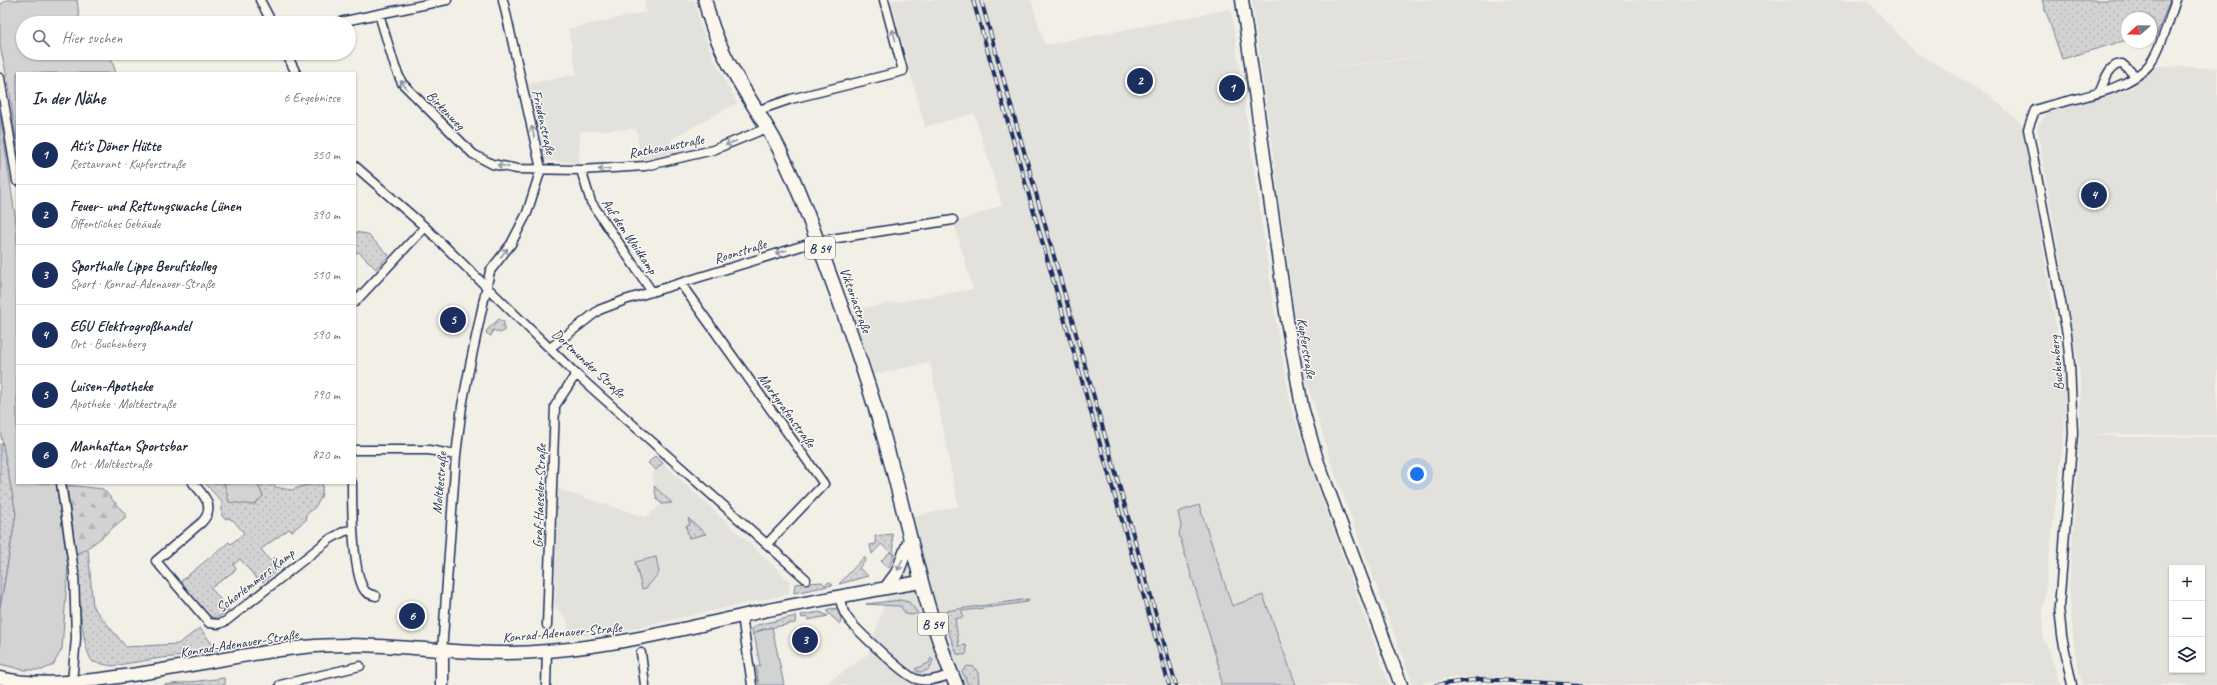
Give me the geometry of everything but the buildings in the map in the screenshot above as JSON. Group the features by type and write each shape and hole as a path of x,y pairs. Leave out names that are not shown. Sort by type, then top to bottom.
{"main road":[{"name":"Viktoriastraße","path":"705,0 713,28 725,56 767,128 783,159 818,241 874,403 920,582"},
{"name":"B 54","path":"920,582 936,634 954,680"}],"street":[{"path":"260,0 268,16"},
{"path":"356,19 447,0"},
{"name":"Friedenstraße","path":"486,286 490,271 511,244 527,213 541,168 502,0"},
{"path":"756,111 791,99 903,70 884,0"},
{"name":"Kupferstraße","path":"1242,0 1302,407 1317,460 1401,685"},
{"name":"Buchenberg","path":"2072,685 2062,636 2059,607 2073,433 2070,365 2067,334 2028,129 2030,118 2035,110 2114,88 2127,83 2136,76 2149,64 2176,0"},
{"name":"Birkenweg","path":"379,14 394,67 402,83 462,145 473,154 492,164 517,169 541,168"},
{"path":"290,60 296,72"},
{"path":"2100,91 2111,68 2117,64 2122,64 2136,76"},
{"path":"0,78 16,175"},
{"name":"Rathenaustraße","path":"541,168 581,170 646,166 713,150 767,128"},
{"name":"Dortmunder Straße","path":"356,167 425,227 576,374 806,579"},
{"name":"Auf dem Weidkamp","path":"581,170 591,202 652,292"},
{"name":"Roonstraße","path":"550,348 599,310 652,292 818,241 953,220"},
{"path":"356,301 425,227"},
{"name":"Markgrafenstraße","path":"681,284 824,484 767,544"},
{"name":"Moltkestraße","path":"442,685 442,652 456,455 462,406 486,286"},
{"name":"Graf-Haeseler-Straße","path":"547,625 555,406 576,374"},
{"path":"356,450 429,450 456,455"},
{"path":"61,484 74,572 76,638 72,682"},
{"name":"Schorlemmers Kamp","path":"195,484 207,501 208,514 202,522 156,561 209,623 219,624 226,621 330,539 345,531 353,530"},
{"path":"352,484 353,530 362,586 366,592 376,596"},
{"path":"886,588 897,572 910,540"},
{"name":"Konrad-Adenauer-Straße","path":"0,678 37,684 72,682 144,673 307,647 371,646 442,652 516,654 547,652 637,640 742,616 840,596 920,582"},
{"path":"840,596 842,609 848,618 879,649 914,679 924,681 954,680"},
{"path":"742,616 752,685"},
{"path":"546,685 547,652"},
{"path":"641,652 645,685"},
{"path":"280,685 360,666"}],"shaded area":[{"path":"644,0 694,0 701,27 715,61 737,103 671,139 675,154 641,160 636,129 582,131 580,132 579,163 546,160 529,84 577,74 568,29 646,12"},
{"path":"891,0 1031,0 1045,45 1231,9 1276,323 1291,406 1307,457 1389,685 1296,685 1263,595 1233,606 1199,506 1181,526 1179,534 1219,667 1221,685 825,685 868,654 913,517 958,506 930,363 874,374 852,310 973,289 954,223 1002,205 974,113 925,127"},
{"path":"1252,0 1867,0 1915,52 1992,97 2023,126 2066,386 2064,434 2043,608 2043,639 2049,649 2060,685 1612,685 1492,677 1456,677 1413,685 1330,460 1301,360","holes":["1432,55 1383,62 1318,68"]},
{"path":"2156,66 2217,68 2217,435 2093,434 2119,437 2217,437 2217,685 2082,685 2074,647 2069,587 2080,434 2080,375 2037,127 2047,113 2131,89"},
{"path":"655,456 790,581 788,594 612,633 569,637 568,621 555,606 557,489 646,517 662,504 657,500 652,474 656,470 648,463"}],"green space":[{"path":"6,0 77,0 79,16 16,16 16,60 111,60 116,72 16,72 16,139 9,86 0,46 0,5"},
{"path":"2042,0 2170,0 2157,34 2157,12 2121,12 2121,42 2062,59"},
{"path":"0,113 16,222 16,484 56,484 68,566 62,649 53,665 42,670 23,670 0,664 0,608 16,514 0,430"},
{"path":"356,232 367,234 389,255 376,269 359,252 356,253"},
{"path":"499,319 504,322 504,331 500,333 493,330 491,336 486,333 487,330"},
{"path":"0,444 4,445 16,514 0,608"},
{"path":"655,456 663,463 656,470 648,463"},
{"path":"206,484 224,484 229,501 263,496 257,484 274,484 275,487 291,490 310,484 322,484 321,498 313,509 305,516 307,519 292,531 289,529 261,549 270,561 275,557 282,566 263,582 260,579 258,580 240,559 233,565 237,569 211,588 229,610 221,615 212,617 208,615 195,601 181,581 229,542 231,544 244,533 234,521 228,518 225,519 222,516 222,502"},
{"path":"224,484 257,484 263,496 254,505 229,502"},
{"path":"67,485 103,489 127,516 96,542 76,554"},
{"path":"654,486 672,503 662,504 657,500"},
{"path":"1199,505 1232,606 1263,595 1296,685 1221,685 1219,667 1179,534 1181,526 1178,512"},
{"path":"688,518 706,534 689,538 686,526 690,525"},
{"path":"892,534 894,555 881,544 872,554 870,545 876,544 875,536"},
{"path":"88,549 93,607 126,647 178,644 200,628 219,653 161,658 112,666 93,662 85,643 82,628 76,554"},
{"path":"890,552 894,555 889,568 881,561"},
{"path":"656,557 659,573 646,588 642,589 635,562"},
{"path":"864,557 866,560 859,568 868,576 839,584"},
{"path":"822,582 825,585 829,582 833,585 794,593 795,584"},
{"path":"1029,599 1028,602 962,611 963,617 955,619 959,646 966,645 967,652 965,655 957,654 944,620 945,611"},
{"path":"900,600 909,602 918,613 912,615 906,614 900,606 866,604"},
{"path":"840,608 842,615 840,624 827,612 828,609"},
{"path":"820,612 828,616 808,620 807,617 802,618 801,615"},
{"path":"796,616 795,623 760,630 753,636 752,629 757,625"},
{"path":"772,627 784,685 759,685 756,667 760,666 754,633"},
{"path":"931,658 933,660 931,666 926,671 917,672 915,669 929,663"},
{"path":"967,666 974,667 978,673 979,685 968,685 962,671"},
{"path":"224,678 225,685 164,685"}],"railway":[{"path":"973,0 1169,685"},
{"path":"981,0 1176,685"},
{"path":"1436,685 1480,679 1581,685"}],"place":[{"name":"Feuer- und Rettungswache Lünen","path":"1140,81"},
{"name":"Ati's Döner Hütte","path":"1232,88"},
{"name":"EGU Elektrogroßhandel","path":"2094,195"},
{"name":"Luisen-Apotheke","path":"453,320"},
{"name":"Manhattan Sportsbar","path":"412,616"},
{"name":"Sporthalle Lippe Berufskolleg","path":"805,640"}]}
